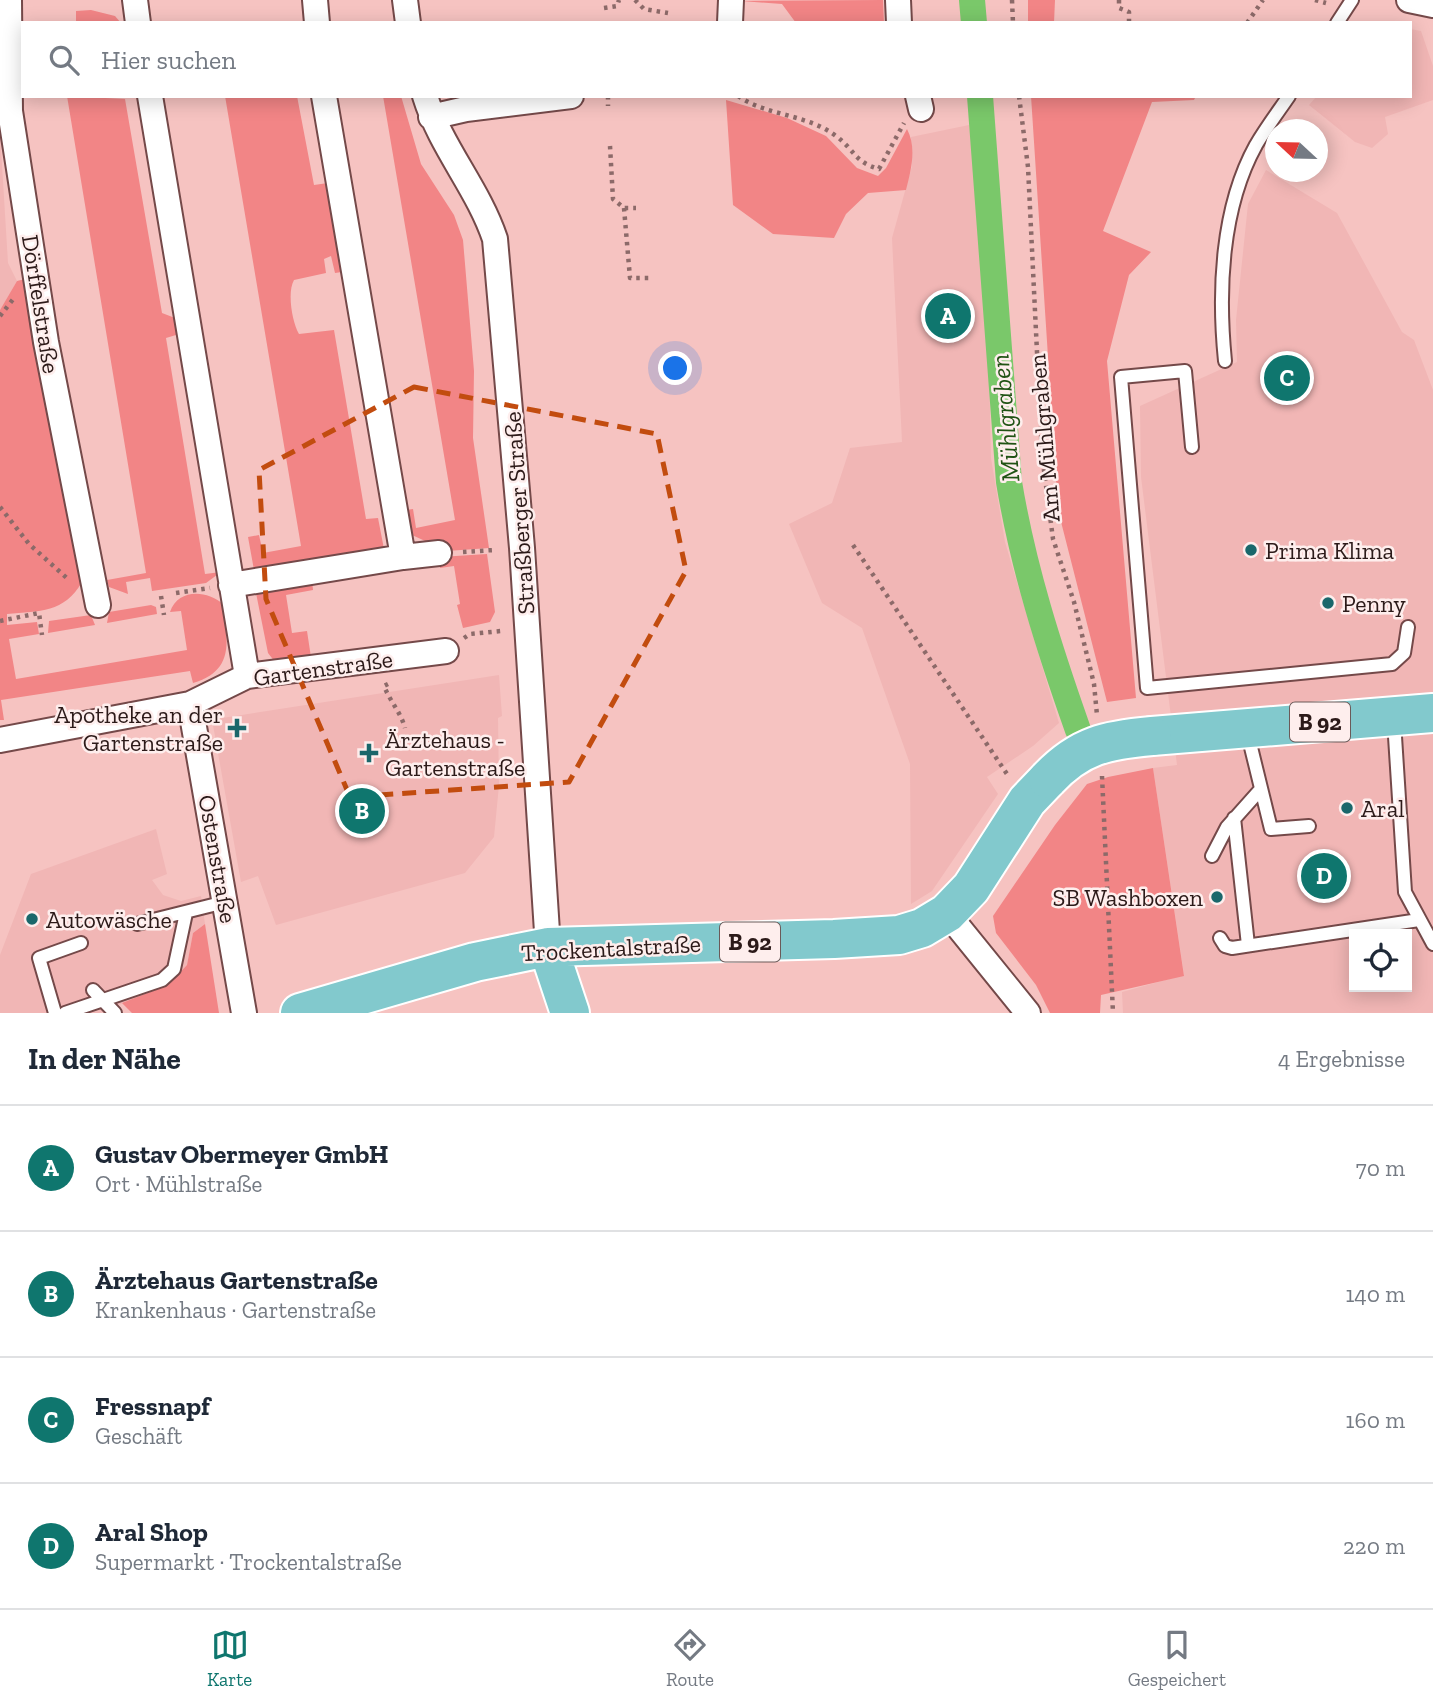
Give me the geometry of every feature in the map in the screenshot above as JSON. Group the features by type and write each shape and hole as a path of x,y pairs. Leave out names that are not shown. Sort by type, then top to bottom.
{"main road":[{"name":"Trockentalstraße","path":"300,1013 475,962 548,947 898,935 922,928 947,912 971,888 1038,790 1080,751 1116,739 1433,713"},
{"name":"Straßberger Straße","path":"543,1013 543,977 548,947"},
{"name":"Straßberger Straße","path":"548,947 570,1013"}],"street":[{"name":"Dörffelstraße","path":"9,0 12,124 46,342 98,605"},
{"path":"135,0 138,21"},
{"path":"315,0 317,21"},
{"path":"405,0 408,21"},
{"path":"730,21 731,0"},
{"path":"898,0 899,21"},
{"path":"1409,0 1433,5"},
{"path":"150,98 247,676"},
{"path":"324,98 403,557"},
{"path":"428,106 466,109 555,98"},
{"name":"Straßberger Straße","path":"428,106 486,212 495,239 523,548 548,947"},
{"path":"231,585 439,553"},
{"name":"Gartenstraße","path":"0,740 190,704 247,676 446,651"},
{"name":"Ostenstraße","path":"190,704 244,1013"},
{"path":"947,912 1028,1013"}],"lane":[{"path":"1338,21 1352,0"},
{"path":"1225,361 1220,309 1233,206 1255,147 1288,98"},
{"path":"1192,447 1185,371 1121,377 1147,688 1392,663 1405,653 1408,627"},
{"path":"1394,716 1395,819 1405,892 1433,944"},
{"path":"1246,728 1271,829 1309,826"},
{"path":"1212,856 1234,818 1260,790"},
{"path":"1234,818 1248,945"},
{"path":"138,924 225,902"},
{"path":"65,1013 97,995 142,981 162,980 174,969 186,913"},
{"path":"1220,938 1225,946 1248,945 1419,919"},
{"path":"55,1013 39,958 79,946"},
{"path":"97,995 116,1013"}],"path":[{"path":"604,8 617,6 619,0"},
{"path":"635,0 644,9 668,13"},
{"path":"1012,0 1013,21"},
{"path":"1119,0 1118,8 1129,12 1129,21"},
{"path":"1248,21 1263,0"},
{"path":"1315,0 1326,3"},
{"path":"608,98 608,106"},
{"path":"741,98 750,104 792,115 836,136 862,164 879,169 904,123 919,103"},
{"name":"Am Mühlgraben","path":"1018,98 1028,167 1046,491 1053,539 1073,602 1094,684 1098,723"},
{"path":"610,146 613,199 624,208 636,208"},
{"path":"624,208 630,278 653,278"},
{"path":"0,508 29,544 98,605"},
{"path":"853,545 1038,790"},
{"path":"439,553 494,550"},
{"path":"176,593 231,585"},
{"path":"161,596 164,615"},
{"path":"0,621 39,613 42,635"},
{"path":"446,651 470,634 500,631"},
{"path":"384,686 405,728"},
{"path":"1102,783 1113,1013"}],"highlighted area":[{"path":"414,387 657,434 686,571 569,782 350,797 266,599 259,470"}],"shaded area":[{"path":"883,0 884,21 795,21 782,4 741,1"},
{"path":"1028,0 1055,0 1054,21 1028,21"},
{"path":"91,10 115,16 119,21 76,21 76,11"},
{"path":"1412,29 1421,31 1433,66 1433,100 1385,117 1388,134 1372,148 1355,142 1309,105 1315,98 1412,98"},
{"path":"67,98 125,99 162,313 175,318 179,328 176,335 166,338 205,574 221,572 206,583 152,591 150,578 126,582 128,594 109,587 107,580 146,573"},
{"path":"225,98 297,98 314,185 335,182 349,271 335,273 331,256 324,259 326,273 294,280 291,307 299,334 334,330 366,519 378,518 384,549 254,570 248,537 259,535 263,553 301,546"},
{"path":"383,98 402,98 421,164 454,215 463,240 474,371 473,438 489,548 447,551 412,535 406,510 413,509 416,528 455,520"},
{"path":"1031,98 1195,98 1152,102 1103,231 1151,252 1129,275 1107,361 1136,698 1107,702 1058,510"},
{"path":"726,100 787,118 826,136 857,168 878,176 886,168 907,129 912,151 906,190 868,193 846,214 834,238 773,234 733,205"},
{"path":"969,125 986,231 991,458 1005,542 1059,723 1033,746 987,777 998,794 932,891 911,904 910,764 862,628 822,603 789,524 832,503 850,448 902,442 892,238 912,166 911,137"},
{"path":"0,132 8,263 17,281 0,310"},
{"path":"1265,172 1265,182 1286,182 1337,213 1402,332 1414,340 1433,390 1433,1013 1123,1013 1122,992 1184,975 1153,768 1177,765 1141,477 1140,406 1237,362 1236,320 1248,204"},
{"path":"29,278 82,582 67,600 59,605 40,611 7,614 7,625 37,622 39,634 9,639 16,679 187,650 181,611 170,612 174,604 186,595 201,594 223,604 227,641 226,652 216,670 193,683 190,671 1,700 4,720 0,720 0,310 17,281"},
{"path":"487,554 495,612 490,622 463,628 457,605 460,604 454,566 440,568 440,557"},
{"path":"312,580 313,590 286,595 292,633 307,631 312,664 275,662 268,653 256,593"},
{"path":"151,605 156,607 157,614 107,623 109,612"},
{"path":"91,615 95,625 48,633 49,621"},
{"path":"499,675 502,716 498,718 499,785 494,837 465,873 276,925 258,876 241,882 213,725 216,719"},
{"path":"1153,768 1184,976 1101,995 1100,1013 1050,1013 1036,985 996,933 993,916 1055,825 1087,784"},
{"path":"156,829 167,874 152,880 163,895 181,901 201,896 205,924 193,933 187,965 168,985 99,1013 0,1013 0,955 31,874"},
{"path":"205,924 219,1013 132,1013 122,1003 168,985 187,965 193,933"}],"waterway":[{"name":"Mühlgraben","path":"972,0 974,21"},
{"name":"Mühlgraben","path":"980,98 1009,482 1038,607 1078,730"}],"place":[{"name":"Gustav Obermeyer GmbH","path":"948,316"},
{"name":"Fressnapf","path":"1287,378"},
{"name":"Prima Klima","path":"1251,550"},
{"name":"Penny","path":"1328,603"},
{"name":"Apotheke an der Gartenstraße","path":"237,728"},
{"name":"Ärztehaus - Gartenstraße","path":"369,753"},
{"name":"Aral","path":"1347,808"},
{"name":"Ärztehaus Gartenstraße","path":"362,811"},
{"name":"Aral Shop","path":"1324,876"},
{"name":"SB Washboxen","path":"1217,897"},
{"name":"Autowäsche","path":"32,919"}]}
